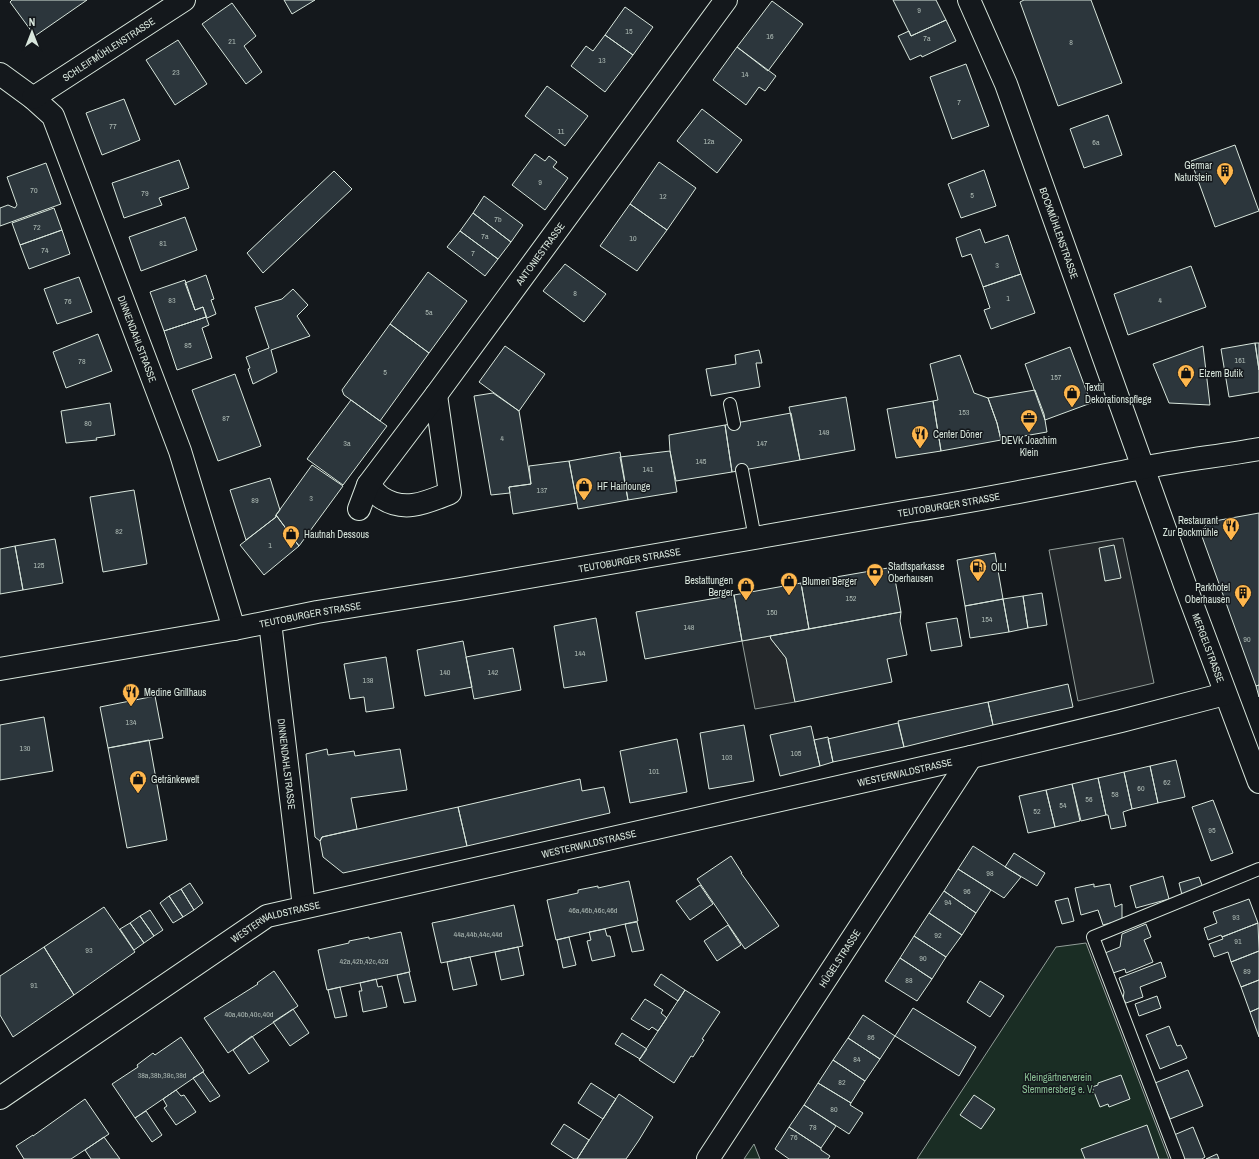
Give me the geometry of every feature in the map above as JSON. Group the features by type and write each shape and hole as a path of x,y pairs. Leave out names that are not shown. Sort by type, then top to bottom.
{"street":[{"name":"SCHLEIFMÜHLENSTRASSE","path":"34,98 184,0"},
{"name":"ANTONIESTRASSE","path":"359,509 368,485 436,395 726,0"},
{"name":"BOCKMÜHLENSTRASSE","path":"969,0 1006,84 1144,468"},
{"name":"DINNENDAHLSTRASSE","path":"0,74 34,98 53,116 180,451 234,629"},
{"path":"368,485 381,498 398,506 411,506 450,493 436,395"},
{"name":"TEUTOBURGER STRASSE","path":"0,669 234,629 317,612 460,589 1051,487 1144,468 1259,449"},
{"name":"MERGELSTRASSE","path":"1144,468 1185,584 1259,782"},
{"name":"DINNENDAHLSTRASSE","path":"270,622 304,907"},
{"name":"WESTERWALDSTRASSE","path":"0,1098 267,916 971,757 1226,694"},
{"name":"HÜGELSTRASSE","path":"708,1159 971,757"}],"lane":[{"path":"730,404 734,424"},
{"path":"742,470 755,538"},
{"path":"1178,1159 1093,937 1259,869"}],"green space":[{"name":"Kleingärtnerverein Stemmersberg e. V.","path":"1086,943 1169,1159 917,1159 1056,947"},
{"path":"754,1144 760,1159 744,1159"}],"shaded area":[{"path":"1123,538 1154,683 1078,701 1049,550"},
{"path":"770,636 786,658 795,702 755,709 742,641"}],"building":[{"path":"12,0 87,0 35,36 10,2"},
{"path":"284,0 315,0 292,14"},
{"path":"893,0 936,0 946,20 911,36"},
{"path":"1024,0 1091,0 1122,83 1058,106 1020,2"},
{"path":"772,1 803,24 768,71 737,47"},
{"path":"232,3 256,36 244,46 262,72 246,84 202,24"},
{"path":"625,7 653,27 633,55 605,35"},
{"path":"946,20 956,41 922,57 921,55 910,60 898,36 909,31 911,36"},
{"path":"605,35 633,55 605,92 571,66 586,46 593,51"},
{"path":"178,40 207,84 175,105 146,60"},
{"path":"737,47 776,76 765,91 759,87 746,105 713,80"},
{"path":"966,64 989,126 952,139 930,77"},
{"path":"547,86 588,116 565,146 525,116"},
{"path":"124,99 140,140 102,155 86,113"},
{"path":"702,109 742,140 717,173 677,141"},
{"path":"1108,115 1122,155 1084,168 1070,129"},
{"name":"Germar Naturstein","path":"1235,145 1259,211 1215,227 1191,161"},
{"path":"535,154 545,161 549,156 557,162 553,167 568,178 545,210 512,185"},
{"path":"179,160 189,188 159,198 162,205 124,218 112,183"},
{"path":"659,162 696,188 667,230 630,204"},
{"path":"46,163 61,204 0,226 0,208 8,205 15,208 17,205 7,177"},
{"path":"984,170 996,206 961,218 948,184"},
{"path":"334,171 352,189 263,273 247,253"},
{"path":"484,196 523,225 511,242 473,213"},
{"path":"630,204 667,230 637,271 600,246"},
{"path":"54,208 62,230 20,245 12,223"},
{"path":"473,213 511,242 498,259 460,231"},
{"path":"185,217 197,250 141,271 129,237"},
{"path":"980,229 985,243 1008,235 1021,274 983,287 971,254 962,257 956,238"},
{"path":"62,230 70,254 29,269 20,245"},
{"path":"460,231 498,259 485,276 447,247"},
{"path":"565,264 606,294 584,322 543,291"},
{"path":"1191,266 1206,307 1128,335 1114,294"},
{"path":"428,272 467,301 429,353 390,324"},
{"path":"1021,274 1035,313 991,329 984,310 990,308 983,287"},
{"path":"206,275 214,299 211,300 216,314 207,318 203,307 195,310 185,283"},
{"path":"79,277 92,312 57,324 44,289"},
{"path":"185,280 195,310 203,307 206,317 164,331 150,292"},
{"path":"293,289 308,305 297,316 310,336 271,350 277,372 253,384 246,357 269,348 255,307 282,299"},
{"path":"206,317 209,325 202,328 212,358 177,370 164,331"},
{"path":"390,324 429,353 380,421 344,395 342,390"},
{"path":"98,334 112,371 66,388 53,352"},
{"path":"1255,343 1259,370 1259,392 1229,397 1221,349"},
{"path":"1255,343 1259,343 1259,370"},
{"path":"505,346 545,374 519,411 479,382"},
{"path":"1203,346 1210,405 1169,403 1153,364"},
{"path":"1070,347 1091,403 1045,420 1025,364"},
{"path":"759,350 762,363 756,363 760,387 711,396 706,369 736,364 735,355"},
{"path":"960,355 974,393 988,398 997,423 1001,440 941,451 933,401 938,400 930,364"},
{"path":"235,374 261,446 218,461 192,390"},
{"path":"1035,390 1044,414 1047,432 1001,440 997,423 988,398"},
{"path":"493,393 519,411 531,484 509,487 510,493 491,495 474,396"},
{"path":"846,397 855,450 800,460 789,407"},
{"path":"351,400 387,426 343,485 307,459"},
{"path":"933,401 941,451 896,458 887,409"},
{"path":"110,403 115,435 96,438 97,440 66,443 61,411"},
{"path":"791,413 800,460 732,472 725,425"},
{"path":"725,425 732,472 676,481 670,451 669,435"},
{"path":"670,451 677,492 628,500 620,457"},
{"path":"620,452 628,500 578,509 569,461"},
{"path":"569,461 577,503 513,514 509,487 531,484 529,466"},
{"path":"312,465 343,486 299,546 276,515"},
{"path":"270,478 280,510 276,517 246,540 230,490"},
{"path":"134,490 147,564 103,572 90,497"},
{"name":"Parkhotel Oberhausen","path":"1259,513 1259,685 1256,686 1200,531 1209,522"},
{"path":"276,515 299,546 264,575 240,545 276,517"},
{"path":"55,539 63,583 23,590 15,546"},
{"path":"1114,545 1121,578 1105,581 1099,548"},
{"path":"15,546 23,590 0,594 0,549"},
{"path":"995,553 1003,599 965,606 957,560"},
{"path":"888,568 889,575 894,574 901,612 809,629 801,583"},
{"path":"801,583 809,629 742,641 734,595"},
{"path":"1042,593 1047,625 1028,628 1023,596"},
{"path":"734,595 742,641 645,659 636,612"},
{"path":"1023,596 1028,628 1009,632 1003,599"},
{"path":"1003,599 1009,632 970,638 965,606"},
{"path":"901,612 900,621 907,655 887,659 892,682 795,702 786,658 770,636"},
{"path":"596,618 607,681 564,688 554,626"},
{"path":"957,618 962,646 931,651 926,623"},
{"path":"463,641 472,687 425,696 417,650"},
{"path":"513,648 521,690 474,699 466,657"},
{"path":"386,657 394,708 366,712 364,697 350,699 344,664"},
{"path":"1068,684 1073,707 993,725 988,702"},
{"path":"1259,685 1259,697 1256,686"},
{"path":"155,696 163,738 108,748 100,707"},
{"path":"988,702 993,725 904,747 898,721"},
{"path":"44,717 53,771 0,780 0,725"},
{"path":"898,723 904,747 833,762 828,739"},
{"path":"744,725 754,781 709,789 700,733"},
{"path":"811,726 820,766 780,776 770,735"},
{"path":"828,737 833,762 820,766 814,740"},
{"path":"677,739 687,792 630,803 620,751"},
{"name":"Getränkewelt","path":"149,740 167,840 127,848 108,748"},
{"path":"327,749 328,755 354,751 355,756 400,749 407,790 351,798 357,829 322,837 320,841 315,837 306,754"},
{"path":"1176,760 1185,797 1158,803 1150,766"},
{"path":"1150,766 1158,803 1132,809 1124,772"},
{"path":"1124,772 1132,809 1123,812 1126,826 1111,829 1108,815 1106,815 1098,778"},
{"path":"1098,778 1106,815 1081,821 1072,784"},
{"path":"580,779 582,791 604,787 610,813 467,846 458,807"},
{"path":"1072,784 1080,821 1055,827 1046,790"},
{"path":"1046,790 1055,827 1028,833 1019,796"},
{"path":"1213,800 1233,853 1211,861 1192,807"},
{"path":"458,807 467,846 343,873 323,857 320,841 322,837"},
{"path":"973,846 1021,877 1004,898 958,869"},
{"path":"1014,853 1045,873 1037,886 1005,867"},
{"path":"731,856 741,873 779,926 745,949 697,879"},
{"path":"958,869 991,890 976,913 944,891"},
{"path":"1163,876 1169,899 1136,908 1130,886"},
{"path":"1199,877 1203,888 1182,895 1179,883"},
{"path":"629,881 638,921 556,940 547,900 578,893 578,890 598,886 598,888"},
{"path":"190,883 203,903 194,910 181,889"},
{"path":"1094,884 1094,887 1110,884 1115,907 1122,904 1122,920 1103,925 1098,910 1081,915 1075,888"},
{"path":"700,885 713,904 690,920 676,901"},
{"path":"181,889 194,910 183,917 169,896"},
{"path":"944,891 976,913 962,935 929,913"},
{"path":"169,896 183,917 173,923 160,903"},
{"path":"1068,898 1074,921 1062,924 1055,901"},
{"path":"1249,899 1258,923 1222,937 1221,935 1208,940 1204,928 1217,923 1213,912"},
{"path":"514,905 523,946 441,963 432,923"},
{"path":"104,907 135,952 74,995 44,947"},
{"path":"150,910 163,930 154,936 140,916"},
{"path":"929,913 962,935 946,957 914,936"},
{"path":"140,916 154,936 144,943 130,923"},
{"path":"637,922 644,950 632,952 625,924"},
{"path":"130,923 144,943 134,950 120,929"},
{"path":"1258,923 1259,951 1231,962 1228,952 1214,957 1209,944 1223,939 1222,937"},
{"path":"1146,924 1151,937 1144,940 1153,962 1126,973 1125,969 1113,973 1105,953 1120,947 1122,934"},
{"path":"728,925 741,945 717,961 704,941"},
{"path":"605,929 607,936 610,936 615,956 592,961 587,941 591,940 589,932"},
{"path":"401,932 410,972 327,990 318,950 349,943 349,941 369,937 369,939"},
{"path":"914,936 946,957 932,979 900,958"},
{"path":"569,937 576,965 563,968 557,940"},
{"path":"44,947 74,995 13,1037 0,1015 0,976"},
{"path":"518,947 524,975 501,980 495,952"},
{"path":"1259,951 1259,980 1241,987 1231,962"},
{"path":"470,957 477,985 453,990 447,962"},
{"path":"900,958 932,979 917,1001 885,981"},
{"path":"1161,962 1166,977 1140,987 1143,997 1126,1003 1123,999 1124,992 1119,978"},
{"path":"274,971 298,1006 228,1053 204,1018 258,984 257,983"},
{"path":"409,972 416,1001 404,1003 397,975"},
{"path":"661,974 685,990 678,1001 654,985"},
{"path":"376,979 378,987 382,986 387,1007 363,1012 359,991 362,991 360,983"},
{"path":"1259,980 1259,1008 1250,1012 1241,987"},
{"path":"980,981 1004,996 990,1017 967,1002"},
{"path":"340,987 347,1016 335,1018 328,990"},
{"path":"685,990 720,1012 702,1039 704,1040 693,1057 691,1056 674,1083 639,1060"},
{"path":"1157,996 1161,1008 1139,1016 1135,1004"},
{"path":"645,999 663,1010 661,1013 667,1018 658,1031 652,1027 649,1030 631,1019"},
{"path":"913,1008 976,1047 959,1076 895,1036"},
{"path":"1259,1008 1259,1037 1250,1012"},
{"path":"293,1009 309,1033 290,1046 273,1022"},
{"path":"863,1015 895,1036 880,1059 848,1038"},
{"path":"1169,1026 1177,1046 1181,1045 1187,1058 1160,1069 1146,1035"},
{"path":"622,1033 647,1049 640,1059 615,1044"},
{"path":"252,1036 269,1061 249,1074 233,1050"},
{"path":"181,1037 204,1071 135,1118 112,1084 138,1067 137,1065 153,1053 155,1055"},
{"path":"848,1038 880,1059 865,1081 833,1060"},
{"path":"833,1060 865,1081 851,1103 818,1083"},
{"path":"1188,1070 1203,1106 1170,1119 1155,1083"},
{"path":"203,1072 220,1096 210,1102 193,1078"},
{"path":"1121,1075 1130,1099 1109,1107 1108,1104 1100,1107 1092,1087 1098,1085 1098,1083"},
{"path":"591,1083 616,1099 603,1119 578,1103"},
{"path":"818,1083 851,1103 850,1105 863,1113 849,1134 804,1105"},
{"path":"176,1090 181,1096 184,1095 196,1112 176,1125 164,1108 167,1106 163,1099"},
{"path":"619,1094 653,1117 639,1140 626,1159 577,1159"},
{"path":"974,1095 995,1109 981,1129 960,1115"},
{"path":"85,1099 109,1134 71,1159 24,1159 16,1146 33,1136"},
{"path":"804,1105 836,1126 821,1148 789,1127"},
{"path":"146,1111 162,1135 152,1142 135,1118"},
{"path":"564,1124 589,1140 577,1159 574,1159 551,1144"},
{"path":"1147,1125 1159,1159 1085,1159 1081,1149"},
{"path":"789,1127 821,1148 821,1150 830,1156 828,1159 789,1159 775,1149"},
{"path":"1193,1127 1205,1157 1202,1159 1184,1159 1174,1135"},
{"path":"104,1137 120,1159 91,1159 85,1150"},
{"path":"1217,1154 1219,1159 1206,1159"}],"place":[{"name":"Germar Naturstein","path":"1225,186"},
{"name":"Elzem Butik","path":"1186,388"},
{"name":"Textil Dekorationspflege","path":"1072,408"},
{"name":"DEVK Joachim Klein","path":"1029,433"},
{"name":"Center Döner","path":"920,449"},
{"name":"HF Hairlounge","path":"584,501"},
{"name":"Restaurant Zur Bockmühle","path":"1231,541"},
{"name":"Hautnah Dessous","path":"291,549"},
{"name":"OIL!","path":"978,582"},
{"name":"Stadtsparkasse Oberhausen","path":"875,587"},
{"name":"Blumen Berger","path":"789,596"},
{"name":"Bestattungen Berger","path":"746,601"},
{"name":"Parkhotel Oberhausen","path":"1243,608"},
{"name":"Medine Grillhaus","path":"131,707"},
{"name":"Getränkewelt","path":"138,794"}]}
